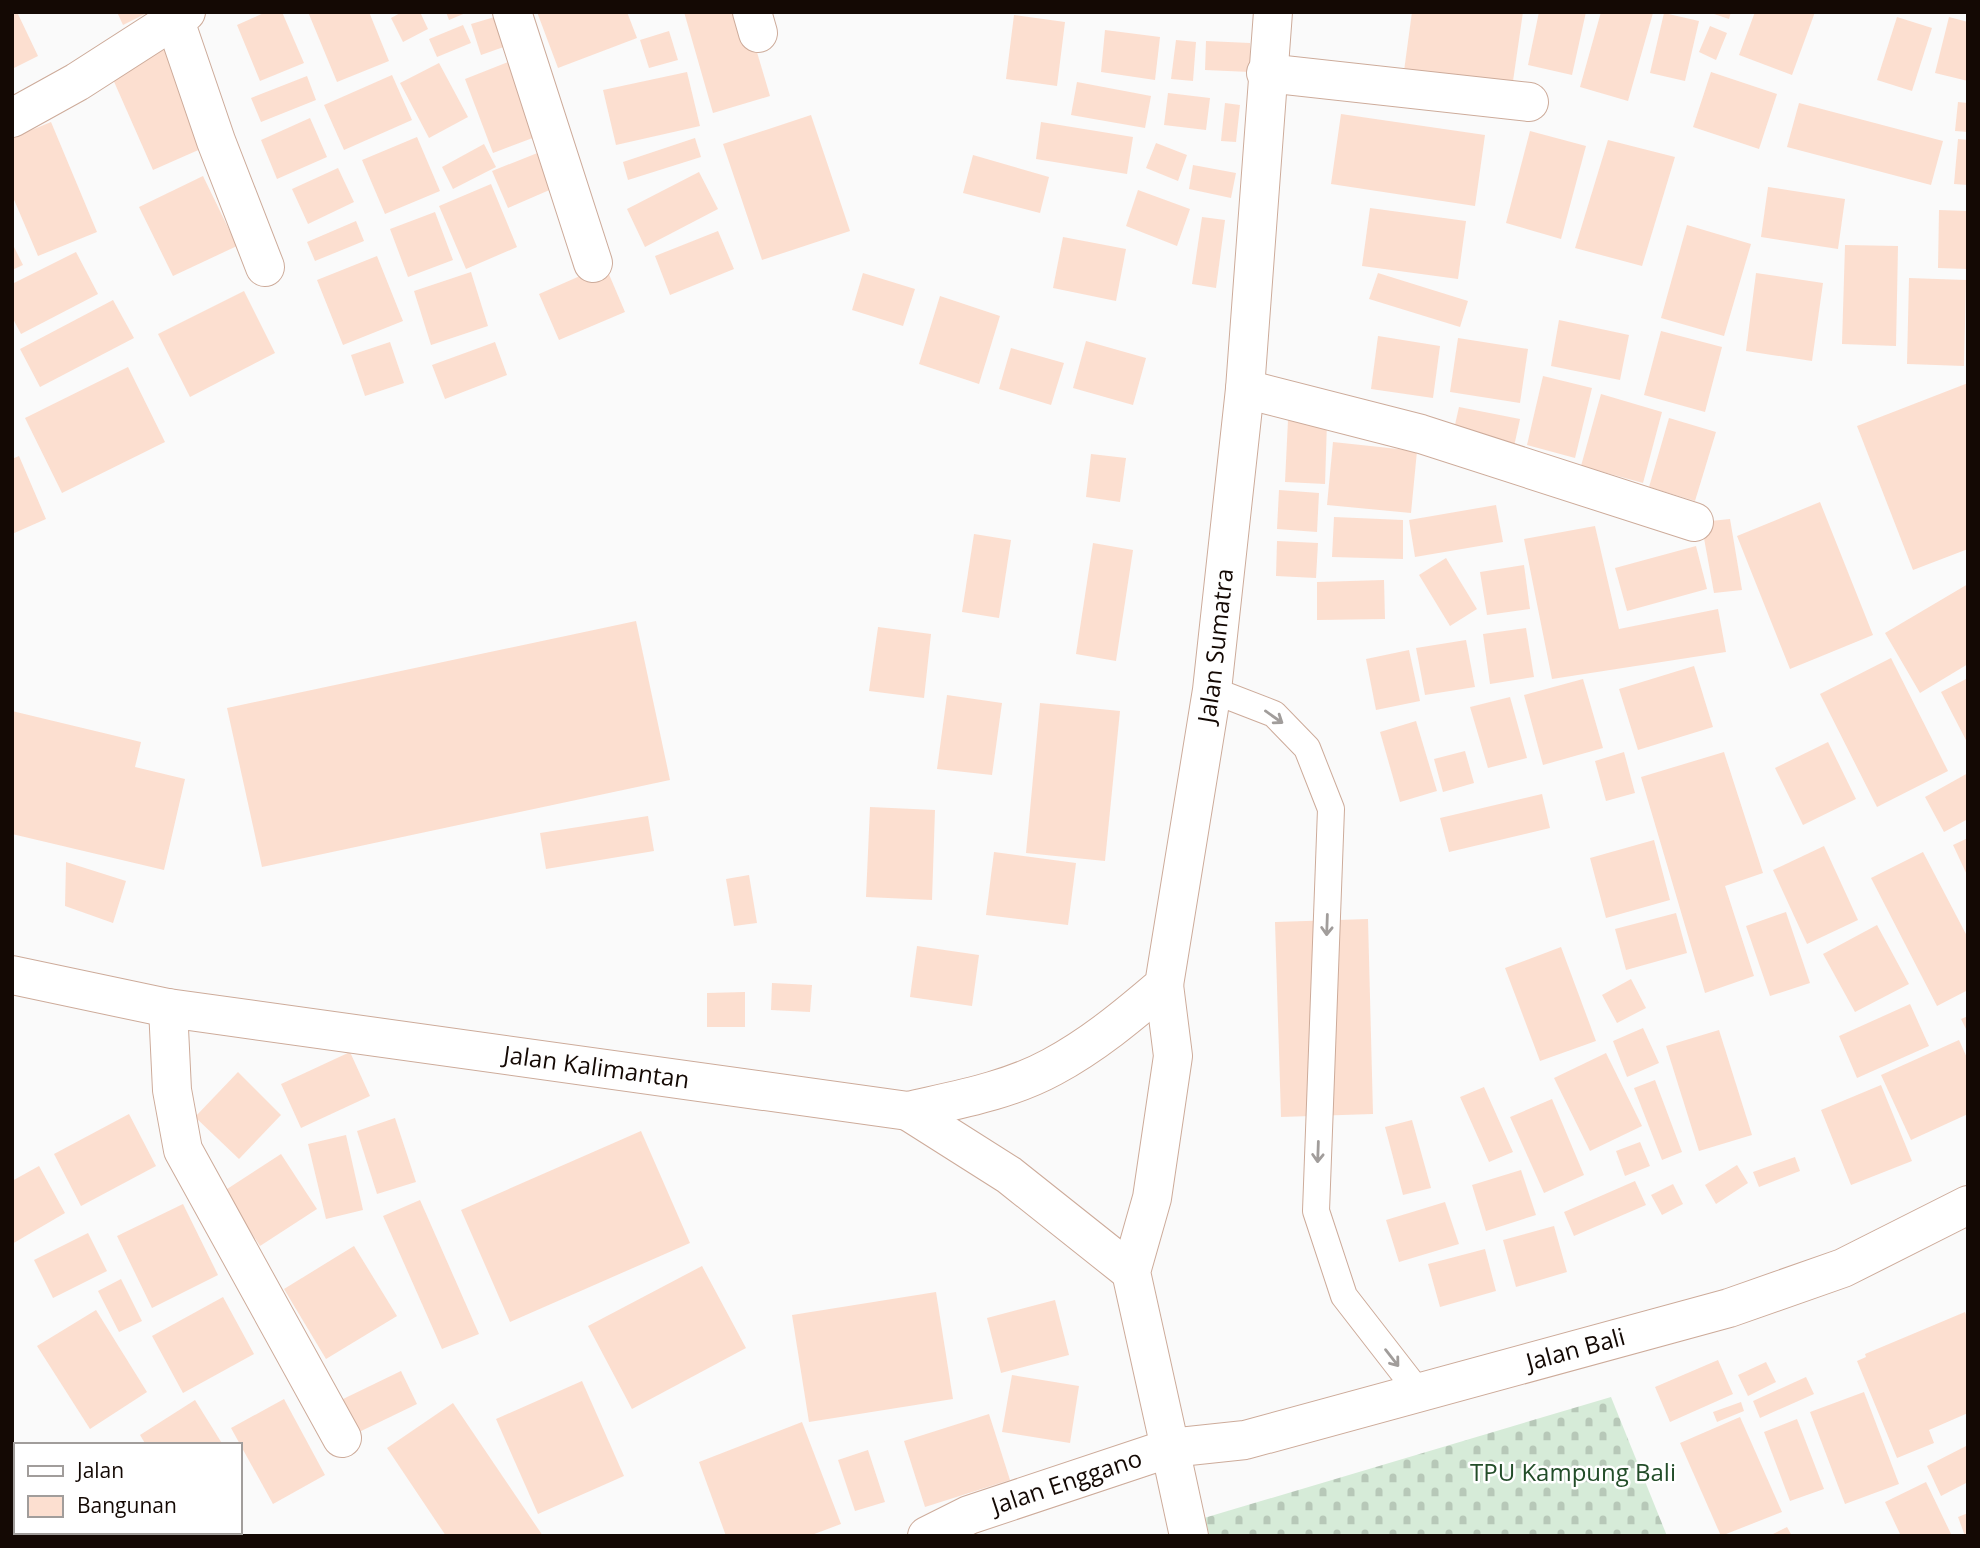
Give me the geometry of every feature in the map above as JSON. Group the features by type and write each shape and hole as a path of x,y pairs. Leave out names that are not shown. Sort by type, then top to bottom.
{"street":[{"path":"512,12 593,263"},
{"name":"Jalan Sumatra","path":"1131,1272 1152,1198 1173,1056 1164,985 1212,690 1245,389 1266,73 1273,12"},
{"path":"12,118 77,82 177,15 265,267"},
{"path":"1266,73 1529,102"},
{"path":"1245,389 1421,435 1694,522"},
{"name":"Jalan Kalimantan","path":"12,975 168,1008 908,1111 1009,1175 1131,1272"},
{"path":"908,1111 980,1095 1050,1068 1114,1027 1164,985"},
{"path":"168,1008 172,1090 183,1150 342,1438"},
{"name":"Jalan Bali","path":"1170,1448 1245,1440 1729,1308 1843,1268 1968,1205"},
{"path":"1131,1272 1189,1536"},
{"name":"Jalan Enggano","path":"927,1536 973,1525 1170,1448"}],"lane":[{"path":"1212,690 1274,714 1307,748 1331,808 1316,1211 1344,1296 1420,1394"}],"green space":[{"name":"TPU Kampung Bali","path":"1611,1397 1667,1536 1210,1536 1204,1518"}],"building":[{"path":"12,12 17,12 38,56 12,69"},
{"path":"117,12 149,12 123,25"},
{"path":"266,12 282,12 304,63 260,81 237,25"},
{"path":"308,12 369,12 389,61 337,82"},
{"path":"402,12 420,12 428,29 403,42 391,18"},
{"path":"446,12 468,12 449,20"},
{"path":"537,12 627,12 637,38 558,68"},
{"path":"684,12 745,12 770,96 713,113"},
{"path":"1412,12 1523,12 1512,88 1404,71"},
{"path":"1539,12 1586,12 1572,75 1528,65"},
{"path":"1601,12 1653,13 1628,101 1580,87"},
{"path":"1708,12 1731,12 1729,19"},
{"path":"1755,12 1815,12 1792,75 1739,55"},
{"path":"508,13 518,42 481,55 471,24"},
{"path":"1664,13 1699,21 1685,81 1650,73"},
{"path":"1014,15 1065,22 1057,86 1006,79"},
{"path":"1897,17 1932,28 1912,91 1877,80"},
{"path":"1949,17 1968,22 1968,81 1935,73"},
{"path":"463,25 471,43 437,57 429,39"},
{"path":"1710,26 1727,33 1716,60 1699,52"},
{"path":"1105,30 1160,37 1155,80 1101,72"},
{"path":"669,31 678,60 649,68 640,40"},
{"path":"1176,40 1196,42 1193,81 1171,79"},
{"path":"1206,41 1250,43 1250,72 1205,70"},
{"path":"168,43 212,144 153,170 108,68"},
{"path":"516,59 546,133 493,153 465,79"},
{"path":"439,63 468,117 429,138 400,83"},
{"path":"687,72 700,126 616,145 603,90"},
{"path":"1711,72 1777,94 1759,149 1693,127"},
{"path":"392,75 412,120 344,150 324,105"},
{"path":"307,76 316,100 261,122 251,98"},
{"path":"1077,82 1151,96 1145,128 1071,115"},
{"path":"1168,93 1210,98 1206,130 1164,125"},
{"path":"1958,102 1968,103 1968,132 1955,131"},
{"path":"1225,103 1240,105 1236,142 1221,141"},
{"path":"1799,103 1943,141 1931,185 1787,147"},
{"path":"1341,114 1485,135 1475,206 1331,184"},
{"path":"811,115 850,231 762,260 723,144"},
{"path":"310,118 327,157 277,179 261,140"},
{"path":"51,122 97,232 38,256 12,195 12,138"},
{"path":"1041,122 1133,137 1127,174 1036,159"},
{"path":"1530,131 1586,146 1561,239 1506,223"},
{"path":"417,137 440,191 385,214 362,160"},
{"path":"695,138 701,157 628,180 623,162"},
{"path":"1958,139 1968,140 1968,185 1954,184"},
{"path":"1608,140 1675,157 1642,266 1575,248"},
{"path":"1156,143 1187,155 1178,181 1146,168"},
{"path":"484,144 496,167 453,189 442,167"},
{"path":"545,150 561,185 508,208 492,171"},
{"path":"973,155 1049,177 1040,213 963,193"},
{"path":"1193,165 1236,173 1231,198 1189,189"},
{"path":"338,168 354,202 308,224 292,189"},
{"path":"699,172 718,209 645,247 627,209"},
{"path":"203,176 237,246 173,276 139,207"},
{"path":"491,184 517,247 466,269 439,206"},
{"path":"1768,187 1845,199 1838,249 1761,237"},
{"path":"1138,190 1190,209 1177,246 1126,226"},
{"path":"1370,208 1466,221 1458,279 1362,266"},
{"path":"1939,210 1968,211 1968,269 1938,268"},
{"path":"435,212 453,260 408,277 390,229"},
{"path":"1202,217 1225,220 1216,288 1192,284"},
{"path":"356,221 364,241 315,261 307,242"},
{"path":"1687,225 1751,244 1724,336 1661,318"},
{"path":"718,231 734,269 670,295 655,256"},
{"path":"1063,237 1126,249 1116,301 1053,288"},
{"path":"12,243 23,265 12,270"},
{"path":"1845,245 1898,246 1896,346 1842,344"},
{"path":"76,252 98,294 21,334 12,317 12,284"},
{"path":"377,256 403,321 343,345 317,280"},
{"path":"605,265 625,312 559,340 539,294"},
{"path":"471,272 488,326 431,345 414,291"},
{"path":"863,273 915,289 903,326 852,310"},
{"path":"1378,273 1468,301 1460,327 1369,299"},
{"path":"1756,273 1823,283 1812,361 1746,351"},
{"path":"1909,278 1966,280 1964,366 1907,364"},
{"path":"244,291 275,353 190,397 158,334"},
{"path":"940,296 1000,316 979,384 919,364"},
{"path":"113,300 134,338 40,387 20,349"},
{"path":"1559,320 1629,335 1620,380 1551,366"},
{"path":"1661,331 1722,347 1705,412 1644,395"},
{"path":"1378,336 1440,346 1433,398 1371,389"},
{"path":"1458,338 1528,349 1520,403 1450,392"},
{"path":"1086,341 1146,358 1133,405 1073,388"},
{"path":"390,342 404,383 365,396 351,355"},
{"path":"495,342 507,375 445,399 432,365"},
{"path":"1011,348 1064,363 1051,405 999,389"},
{"path":"128,367 165,442 62,493 25,418"},
{"path":"1543,376 1592,388 1575,458 1527,445"},
{"path":"1968,383 1968,549 1913,570 1857,426"},
{"path":"1601,394 1662,412 1643,483 1581,466"},
{"path":"1459,407 1520,419 1513,451 1452,438"},
{"path":"1669,418 1716,432 1695,501 1649,487"},
{"path":"1288,420 1327,422 1325,484 1285,482"},
{"path":"1333,442 1417,451 1411,513 1327,505"},
{"path":"1091,454 1126,458 1120,502 1086,497"},
{"path":"19,456 46,519 12,534 12,459"},
{"path":"1279,490 1319,493 1317,532 1277,529"},
{"path":"1820,502 1873,635 1790,669 1737,536"},
{"path":"1496,505 1503,542 1415,557 1409,520"},
{"path":"1334,517 1403,520 1403,559 1332,557"},
{"path":"1730,519 1742,590 1714,593 1701,522"},
{"path":"1595,526 1619,629 1718,609 1726,652 1552,679 1524,539"},
{"path":"974,534 1011,540 999,618 962,612"},
{"path":"1277,541 1318,543 1316,578 1276,576"},
{"path":"1093,543 1133,550 1116,661 1076,654"},
{"path":"1696,546 1707,589 1627,611 1615,568"},
{"path":"1446,558 1477,609 1450,626 1419,575"},
{"path":"1524,565 1530,609 1487,615 1480,572"},
{"path":"1384,580 1385,619 1317,620 1317,582"},
{"path":"1968,584 1968,664 1920,693 1885,633"},
{"path":"636,621 670,780 262,867 227,708"},
{"path":"878,627 931,634 924,698 869,691"},
{"path":"1526,628 1534,677 1490,684 1483,634"},
{"path":"1466,640 1475,687 1425,695 1416,648"},
{"path":"1409,650 1420,701 1376,710 1366,659"},
{"path":"1891,658 1948,771 1877,807 1820,694"},
{"path":"1694,666 1713,727 1638,750 1619,689"},
{"path":"1968,678 1968,744 1941,692"},
{"path":"1583,679 1603,748 1543,765 1524,695"},
{"path":"947,695 1002,703 992,775 937,769"},
{"path":"1510,697 1527,758 1488,768 1470,707"},
{"path":"1040,703 1120,711 1105,861 1026,853"},
{"path":"12,711 141,742 135,767 185,779 164,870 12,834"},
{"path":"1416,721 1437,791 1400,802 1380,732"},
{"path":"1828,742 1856,799 1803,825 1775,768"},
{"path":"1465,751 1474,783 1443,792 1434,759"},
{"path":"1624,752 1635,793 1606,801 1595,761"},
{"path":"1724,752 1763,873 1725,886 1754,976 1705,993 1641,777"},
{"path":"1968,773 1968,819 1944,832 1925,797"},
{"path":"1542,794 1550,828 1449,852 1440,818"},
{"path":"870,807 935,810 932,900 866,897"},
{"path":"648,816 654,851 546,869 540,833"},
{"path":"1968,838 1968,877 1953,845"},
{"path":"1654,840 1670,900 1606,918 1590,858"},
{"path":"1824,846 1858,920 1807,944 1773,870"},
{"path":"994,852 1076,863 1068,925 986,915"},
{"path":"1923,852 1968,938 1968,990 1937,1006 1871,878"},
{"path":"66,862 126,881 113,923 65,906"},
{"path":"749,875 757,923 734,926 726,879"},
{"path":"1786,912 1810,983 1770,996 1746,926"},
{"path":"1676,913 1687,953 1626,970 1615,929"},
{"path":"1368,919 1373,1114 1281,1117 1275,922"},
{"path":"1877,925 1909,984 1855,1012 1823,954"},
{"path":"917,946 979,955 972,1006 910,997"},
{"path":"1561,947 1596,1041 1540,1061 1505,968"},
{"path":"1631,979 1646,1008 1617,1023 1602,995"},
{"path":"772,983 812,985 810,1012 771,1010"},
{"path":"745,992 745,1027 707,1027 707,993"},
{"path":"1910,1004 1929,1046 1857,1078 1839,1036"},
{"path":"1968,1016 1968,1033 1961,1019"},
{"path":"1643,1028 1659,1063 1627,1077 1613,1041"},
{"path":"1719,1030 1752,1135 1699,1151 1666,1046"},
{"path":"1959,1040 1968,1060 1968,1114 1911,1140 1881,1075"},
{"path":"350,1052 370,1096 301,1128 281,1084"},
{"path":"1606,1053 1642,1126 1590,1151 1554,1078"},
{"path":"238,1072 281,1115 239,1159 195,1117"},
{"path":"1655,1080 1682,1152 1662,1160 1634,1088"},
{"path":"1881,1085 1912,1161 1851,1185 1821,1110"},
{"path":"1484,1087 1513,1152 1489,1162 1460,1097"},
{"path":"1552,1099 1584,1175 1544,1193 1510,1117"},
{"path":"129,1114 156,1166 81,1206 54,1154"},
{"path":"395,1118 416,1182 377,1194 357,1131"},
{"path":"1412,1120 1431,1188 1403,1195 1385,1127"},
{"path":"641,1131 690,1243 510,1322 461,1210"},
{"path":"346,1135 363,1210 326,1219 308,1144"},
{"path":"1640,1142 1650,1166 1625,1176 1616,1151"},
{"path":"281,1154 317,1209 260,1246 224,1191"},
{"path":"1795,1157 1800,1171 1759,1187 1753,1172"},
{"path":"1737,1165 1748,1183 1716,1204 1705,1185"},
{"path":"39,1166 65,1213 12,1244 12,1181"},
{"path":"1521,1170 1536,1215 1486,1231 1472,1185"},
{"path":"1635,1181 1646,1205 1574,1236 1564,1212"},
{"path":"1673,1184 1683,1204 1662,1215 1651,1195"},
{"path":"420,1200 479,1334 442,1349 383,1216"},
{"path":"1445,1202 1459,1244 1399,1262 1386,1220"},
{"path":"183,1204 218,1275 152,1308 117,1236"},
{"path":"1554,1226 1567,1272 1516,1287 1503,1240"},
{"path":"88,1233 107,1271 53,1298 34,1260"},
{"path":"354,1246 397,1316 326,1359 284,1289"},
{"path":"1485,1249 1496,1291 1440,1307 1428,1264"},
{"path":"702,1266 746,1348 632,1409 588,1326"},
{"path":"121,1279 142,1321 119,1332 98,1291"},
{"path":"936,1292 953,1399 809,1422 792,1315"},
{"path":"223,1297 254,1354 183,1393 152,1336"},
{"path":"1055,1300 1069,1355 1001,1373 987,1318"},
{"path":"96,1310 147,1392 90,1429 37,1346"},
{"path":"1965,1312 1968,1320 1968,1413 1929,1430 1934,1443 1897,1458 1857,1361 1866,1357 1865,1354"},
{"path":"1718,1360 1733,1394 1670,1422 1655,1387"},
{"path":"1766,1362 1776,1382 1748,1396 1738,1375"},
{"path":"401,1371 417,1404 357,1433 341,1400"},
{"path":"1012,1375 1079,1386 1070,1443 1002,1432"},
{"path":"1806,1377 1814,1394 1760,1418 1753,1401"},
{"path":"582,1381 624,1476 538,1514 496,1419"},
{"path":"1864,1392 1899,1484 1845,1504 1810,1412"},
{"path":"284,1399 325,1475 273,1504 242,1448 242,1443 239,1443 231,1428"},
{"path":"195,1400 222,1443 145,1443 140,1435"},
{"path":"1741,1402 1744,1411 1717,1422 1713,1412"},
{"path":"453,1403 543,1536 446,1536 387,1448"},
{"path":"989,1414 1010,1480 925,1507 904,1441"},
{"path":"1740,1417 1782,1512 1721,1536 1680,1443"},
{"path":"1797,1419 1824,1489 1790,1501 1764,1432"},
{"path":"802,1422 841,1524 809,1536 726,1536 699,1462"},
{"path":"12,1439 15,1443 12,1470"},
{"path":"1968,1445 1968,1482 1941,1496 1927,1466"},
{"path":"868,1450 885,1502 855,1511 838,1460"},
{"path":"1926,1482 1952,1536 1901,1536 1885,1502"},
{"path":"1968,1513 1968,1536 1965,1536 1958,1517"},
{"path":"1787,1527 1792,1536 1769,1536"},
{"path":"178,1534 179,1536 55,1536"}]}
